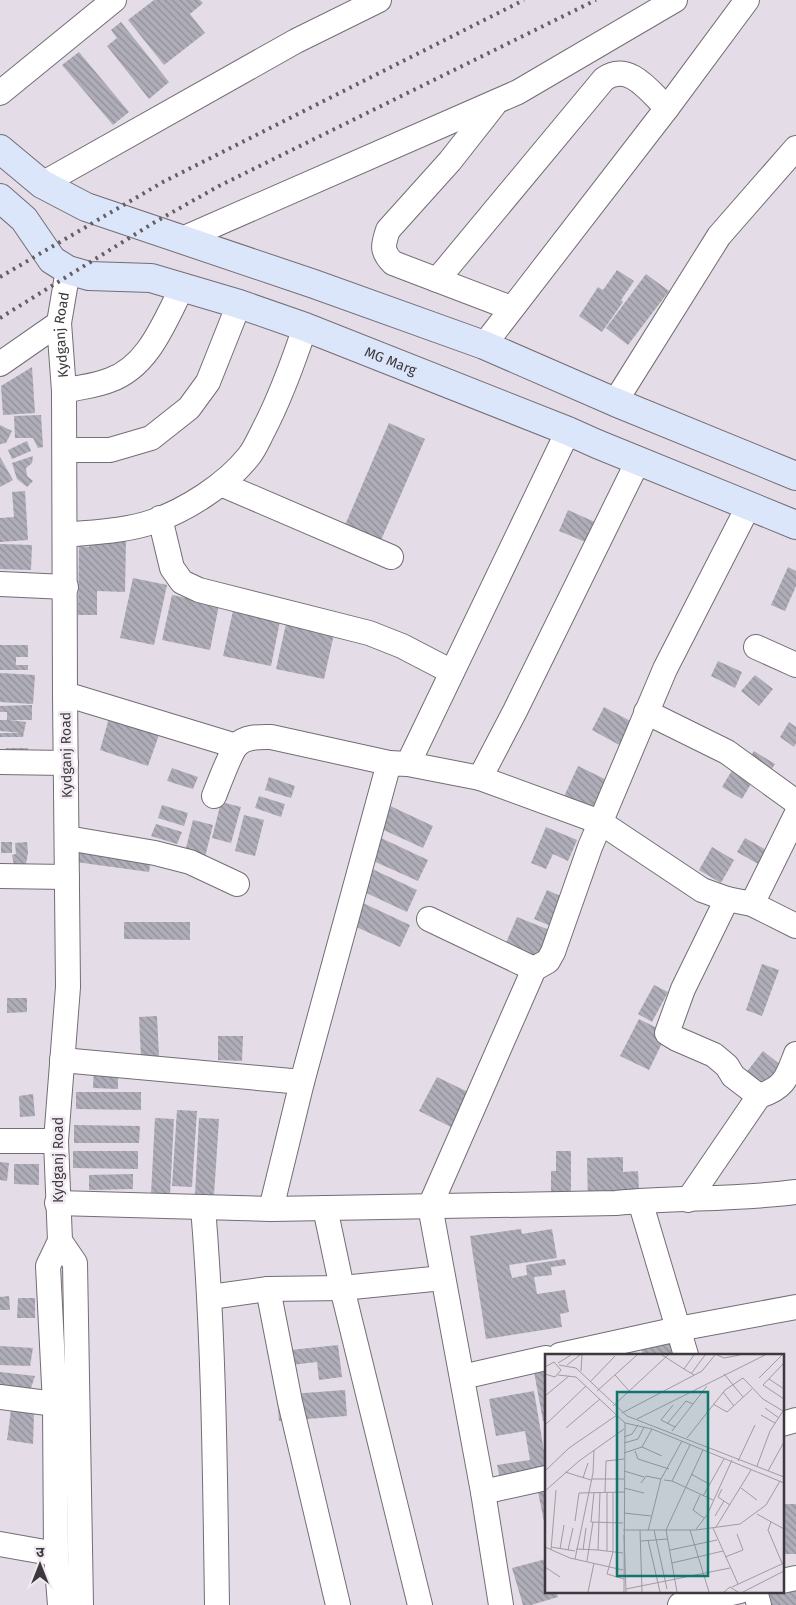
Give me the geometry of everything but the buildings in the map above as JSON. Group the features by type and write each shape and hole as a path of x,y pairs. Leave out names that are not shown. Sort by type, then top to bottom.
{"main road":[{"path":"0,149 42,184 86,207 314,284 484,345 615,402 796,476"},
{"name":"MG Marg","path":"0,198 24,220 52,260 68,270 89,276 151,278 239,304 305,327 568,431 796,525"}],"street":[{"path":"0,93 114,0"},
{"path":"42,184 296,41 379,0"},
{"path":"180,240 518,92 674,0"},
{"path":"484,345 667,108 746,0"},
{"path":"438,280 604,79 611,74 623,73 634,76 667,108"},
{"path":"496,102 450,161 388,230 384,242 385,255 393,263 511,308"},
{"path":"615,402 719,236 796,148"},
{"name":"Kydganj Road","path":"68,270 59,323 64,390 65,450 68,987 56,1141 60,1241 75,1263 81,1605"},
{"path":"64,390 110,380 131,369 148,351 182,288"},
{"path":"65,450 110,450 152,438 189,408 208,382 239,304"},
{"path":"0,364 59,323"},
{"path":"65,535 117,529 151,522 185,506 221,484 250,456 290,372 305,327"},
{"path":"271,1209 302,1082 398,763 452,672 568,431"},
{"path":"480,778 638,461"},
{"path":"221,484 391,557"},
{"path":"501,1605 483,1492 430,1206 534,969 548,961 553,952 600,822 665,669 749,505"},
{"path":"160,518 172,568 182,582 199,590 369,633 402,646 452,672"},
{"path":"0,584 66,586"},
{"path":"756,647 796,665"},
{"path":"65,694 236,746"},
{"path":"646,712 727,752 796,802"},
{"path":"214,796 236,746 255,737 271,737 480,778 600,822 702,890 727,899 752,904 796,926"},
{"path":"0,762 66,763"},
{"path":"752,904 796,815"},
{"path":"67,838 155,853 190,862 237,884"},
{"path":"0,876 67,877"},
{"path":"727,899 683,989 667,1033 714,1055 727,1066 733,1076 760,1096"},
{"path":"429,919 534,969"},
{"path":"688,1200 760,1096 774,1091 787,1077 796,1054"},
{"path":"62,1060 302,1082"},
{"path":"0,1141 56,1141"},
{"path":"57,1203 271,1209 616,1203 796,1192"},
{"path":"640,1201 686,1354"},
{"path":"202,1207 210,1297 214,1384 217,1605"},
{"path":"325,1208 342,1288 420,1605"},
{"path":"60,1241 48,1266 55,1404 56,1554 60,1605"},
{"path":"210,1297 268,1289 342,1288 443,1278"},
{"path":"268,1289 290,1402 338,1605"},
{"path":"565,1354 678,1329 796,1307"},
{"path":"462,1377 545,1358"},
{"path":"0,1397 55,1404"},
{"path":"483,1492 545,1478"},
{"path":"0,1544 56,1554"},
{"path":"680,1605 736,1592"},
{"path":"755,1592 759,1605"}],"railway":[{"path":"0,277 163,182 524,0"},
{"path":"0,318 155,222 219,186 596,0"}]}
